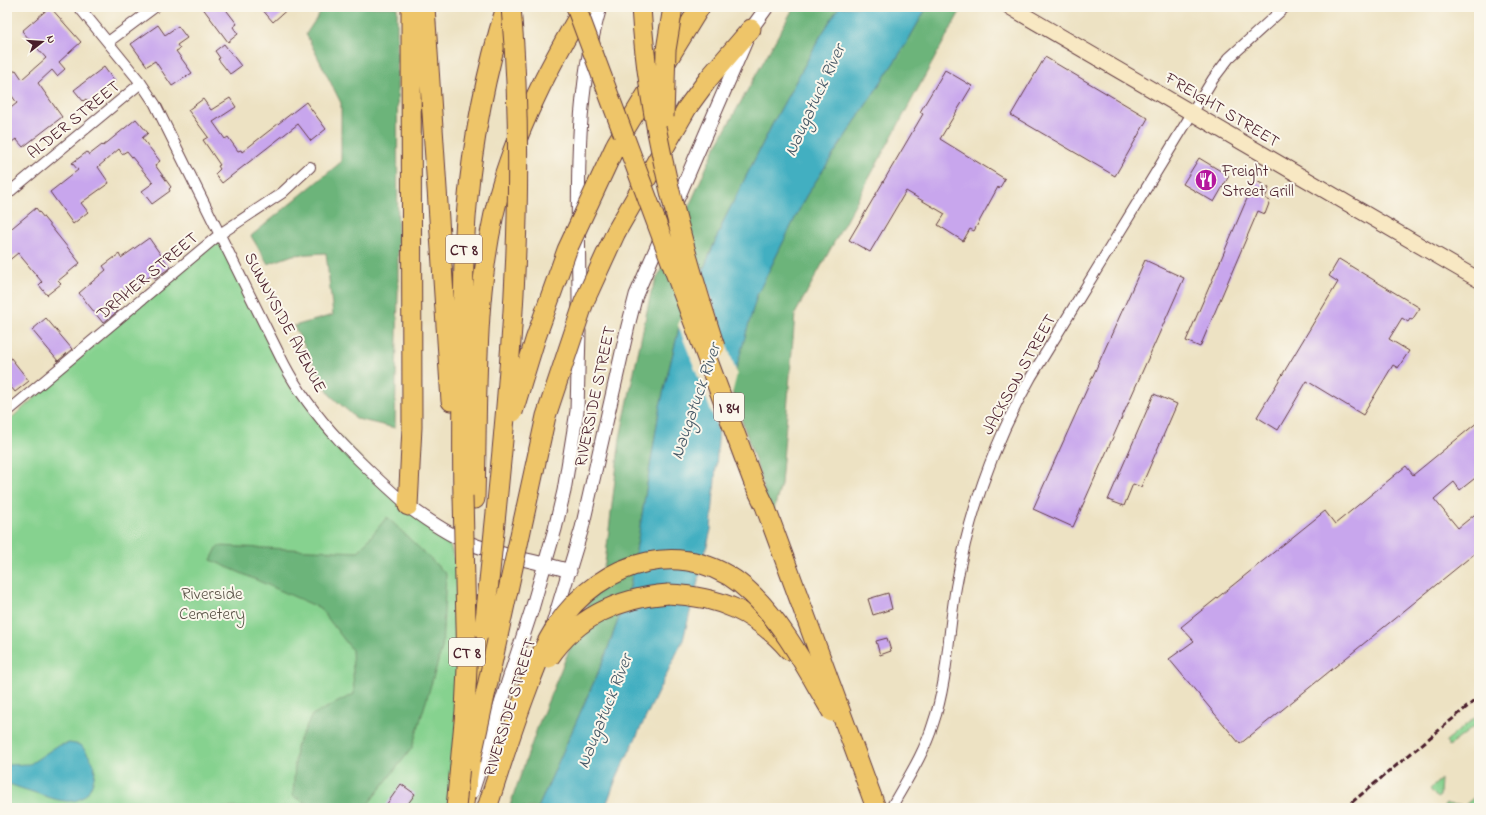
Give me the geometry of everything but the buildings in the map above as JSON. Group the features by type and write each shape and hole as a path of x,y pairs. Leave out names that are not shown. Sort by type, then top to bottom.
{"highway":[{"path":"408,506 412,427 411,7"},
{"path":"425,7 465,497"},
{"name":"CT 8","path":"456,808 465,711 467,626 465,497 461,432 464,256 467,206 480,111 490,66 506,7"},
{"path":"503,446 514,305 518,204 517,99 511,7"},
{"path":"465,497 483,281 495,210 505,173 528,112 578,7"},
{"name":"I 84","path":"578,7 766,506 876,808"},
{"path":"642,7 650,93 673,206 695,284 759,475 766,506"},
{"path":"673,7 666,50 663,93 666,142 674,201 689,266 759,475 766,506"},
{"name":"CT 8","path":"464,808 471,760 503,446 535,340 567,250 615,147 700,7"},
{"path":"471,760 546,416 584,302 616,232 687,108 709,78 751,29"},
{"path":"487,808 533,673 555,628 567,611 581,596 598,582 617,571 638,563 656,560 675,559 694,562 713,568 733,578 752,593 768,610 784,632 855,750"},
{"path":"493,808 527,706 538,677 549,657 562,640 595,614 630,599 668,594 707,598 745,613 762,623 779,638 795,656 855,750"}],"main road":[{"name":"FREIGHT STREET","path":"1010,7 1479,280"}],"street":[{"name":"SUNNYSIDE AVENUE","path":"79,7 142,83 166,124 284,364 306,402 333,434 408,506 427,519 469,543 493,551 570,571"},
{"path":"108,42 155,7"},
{"name":"RIVERSIDE STREET","path":"467,808 546,564 564,490 577,411 579,369 581,115 584,74 591,38 600,7"},
{"name":"RIVERSIDE STREET","path":"496,808 570,571 597,467 636,295 751,29 767,7"},
{"name":"JACKSON STREET","path":"891,808 927,740 938,710 956,587 966,535 1000,437 1031,377 1220,68 1285,7"},
{"name":"ALDER STREET","path":"7,194 142,83"},
{"name":"DRAHER STREET","path":"7,412 220,234 282,193 310,167"}],"green space":[{"path":"324,7 397,7 398,292 395,428 357,419 330,395 294,326 333,315 326,253 293,255 268,264 251,236 341,162 341,103 306,34"},
{"path":"794,7 839,7 820,37 773,123 724,220 679,328 660,406 630,587 604,659 538,808 509,808 539,723 605,563 620,438 651,292 715,148"},
{"path":"927,7 962,8 795,314 781,484 769,528 763,484 730,385 757,295 806,196 906,44"},
{"name":"Riverside Cemetery","path":"220,234 306,402 408,506 445,530 459,573 467,638 452,808 7,808 7,422"},
{"path":"387,517 446,574 442,648 412,748 365,808 315,808 293,796 296,747 312,715 354,694 352,650 320,608 211,560 218,546 358,552"},
{"path":"1479,714 1479,723 1449,746 1446,741"},
{"path":"1441,779 1440,796 1437,798 1430,789"},
{"path":"1479,793 1479,801 1468,808 1445,808 1444,806 1446,804 1464,806"}],"water":[{"name":"Naugatuck River","path":"839,7 927,7 906,44 806,196 757,295 719,429 711,530 683,640 616,779 605,808 538,808 604,659 630,587 660,406 679,328 724,220 773,123 820,37"},
{"path":"69,743 81,745 93,763 95,772 94,778 88,792 82,798 75,801 60,800 7,783 7,765 30,764 57,746"}],"pier":[{"path":"702,272 737,374 721,437 678,325"}],"railway":[{"path":"1345,808 1479,697"}],"place":[{"name":"Freight Street Grill","path":"1206,180"}]}
